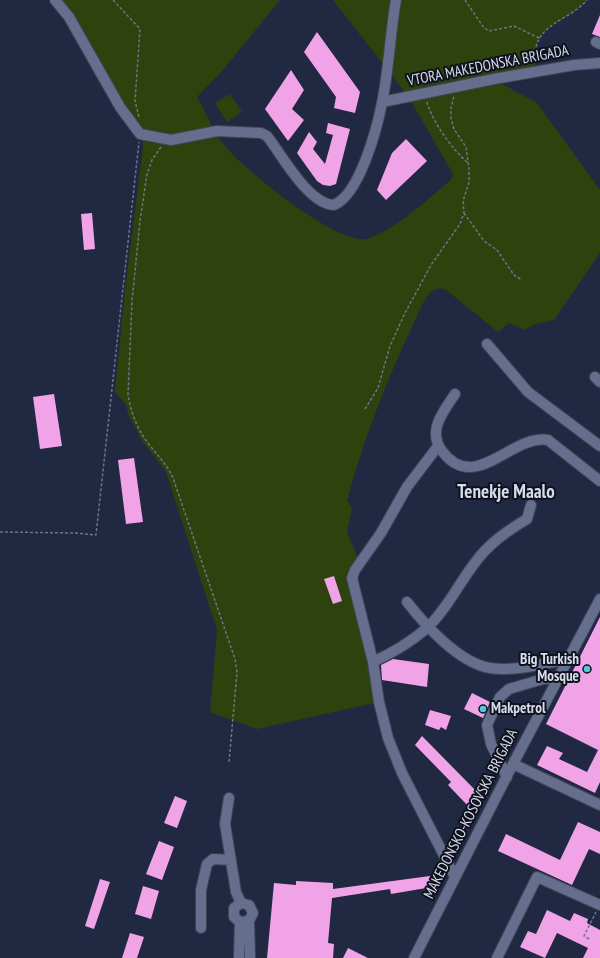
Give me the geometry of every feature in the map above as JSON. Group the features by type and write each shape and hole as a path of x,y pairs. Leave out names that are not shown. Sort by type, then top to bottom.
{"street":[{"path":"55,0 69,17 120,107 140,134 170,140 217,131 261,133 267,136 311,194 323,202 334,205 344,198 355,181 370,147 382,102 396,0"},
{"name":"VTORA MAKEDONSKA BRIGADA","path":"382,102 536,72 600,63"},
{"path":"487,344 528,392 600,446"},
{"path":"455,394 435,427 438,446 448,459 465,467 482,466 538,438 548,440 600,482"},
{"path":"438,446 407,487 381,533 353,574 354,594 373,662 388,738 402,773 455,877"},
{"path":"373,662 394,652 427,628 449,602 474,563 491,544 527,519 531,505"},
{"name":"MAKEDONSKO-KOSOVSKA BRIGADA","path":"414,958 507,777 512,764 600,599"},
{"path":"407,602 427,628 474,662 490,668 518,667 569,659"},
{"path":"507,777 491,744 487,725 500,697 509,689 521,685 543,679 558,678"},
{"path":"512,764 600,805"},
{"path":"229,798 225,824 236,892 241,903"},
{"path":"201,928 203,874 207,864 213,860 231,860"},
{"path":"497,958 537,877 600,905"},
{"path":"239,958 245,922 253,913 250,905 241,903 234,908 234,917 245,922"},
{"path":"245,922 250,958"}],"path":[{"path":"113,0 140,29 136,101 139,118"},
{"path":"465,0 484,28 489,31 514,26 539,38"},
{"path":"536,72 534,56 539,38 551,25 575,11 587,0"},
{"path":"365,409 378,388 390,346 405,313 431,265 460,224 464,212 463,201 468,182 468,163 466,147 454,129 451,118 451,108 456,87"},
{"path":"424,93 435,122 458,154 468,163"},
{"path":"0,532 75,533 96,535 122,285 135,190 140,134"},
{"path":"170,140 164,144 156,154 147,174 132,301 127,387 131,409 137,425 148,444 166,464 173,478 235,659 236,672 229,762"},
{"path":"464,212 484,241 497,250 514,275 522,280"},
{"path":"589,939 584,936 600,905"}],"green space":[{"path":"61,0 280,0 223,70 197,97 213,128 224,145 234,156 269,186 313,218 334,230 352,238 366,239 388,229 410,214 451,180 453,174 408,96 333,0 587,0 542,34 537,43 535,55 536,72 495,80 537,103 600,190 600,253 554,320 535,324 524,330 509,323 498,332 445,289 440,288 430,293 422,306 403,346 385,389 368,433 347,500 352,508 347,532 360,563 355,570 379,702 257,729 210,712 217,630 166,472 141,439 129,416 126,405 115,392 125,290 143,148 142,137"},
{"path":"230,94 242,112 227,122 215,103"}],"building":[{"path":"600,15 600,37 592,34"},
{"path":"317,32 360,92 355,113 334,108 336,97 304,52"},
{"path":"291,70 304,90 292,109 304,120 288,141 265,109"},
{"path":"328,123 350,129 336,184 330,186 323,185 317,181 297,153 309,132 317,142 313,149 325,164 333,135 326,133"},
{"path":"406,139 427,161 386,200 377,190 392,153"},
{"path":"92,213 95,249 84,250 81,214"},
{"path":"54,394 62,446 40,449 33,397"},
{"path":"134,458 143,522 126,524 118,460"},
{"path":"334,576 342,601 333,604 324,579"},
{"name":"Big Turkish Mosque","path":"600,617 600,782 595,793 537,765 547,746 563,753 559,759 587,772 598,750 546,724"},
{"path":"393,659 429,664 427,687 382,680 381,665"},
{"path":"472,693 490,702 483,718 464,709"},
{"path":"430,710 451,716 446,730 441,727 439,730 425,725"},
{"path":"422,736 481,796 469,807 448,785 451,782 415,745"},
{"path":"175,796 187,801 177,828 164,823"},
{"path":"578,822 600,832 600,854 589,849 572,885 498,851 506,834 560,860"},
{"path":"159,841 174,847 162,880 146,874"},
{"path":"430,876 432,887 391,894 390,889 332,898 328,943 334,944 333,958 267,958 274,883 296,885 296,881 333,883 333,889"},
{"path":"100,879 110,882 94,929 85,926"},
{"path":"143,886 159,891 151,919 135,914"},
{"path":"547,910 570,921 574,913 588,919 587,923 600,930 600,958 583,958 588,948 557,933 545,958 520,947 528,931 536,934"},
{"path":"130,933 144,937 137,958 122,958"},
{"path":"348,948 368,958 343,958"}],"place":[{"name":"Big Turkish Mosque","path":"587,669"},
{"name":"Makpetrol","path":"483,709"}],"district":[{"name":"Tenekje Maalo","path":"506,493"}]}
